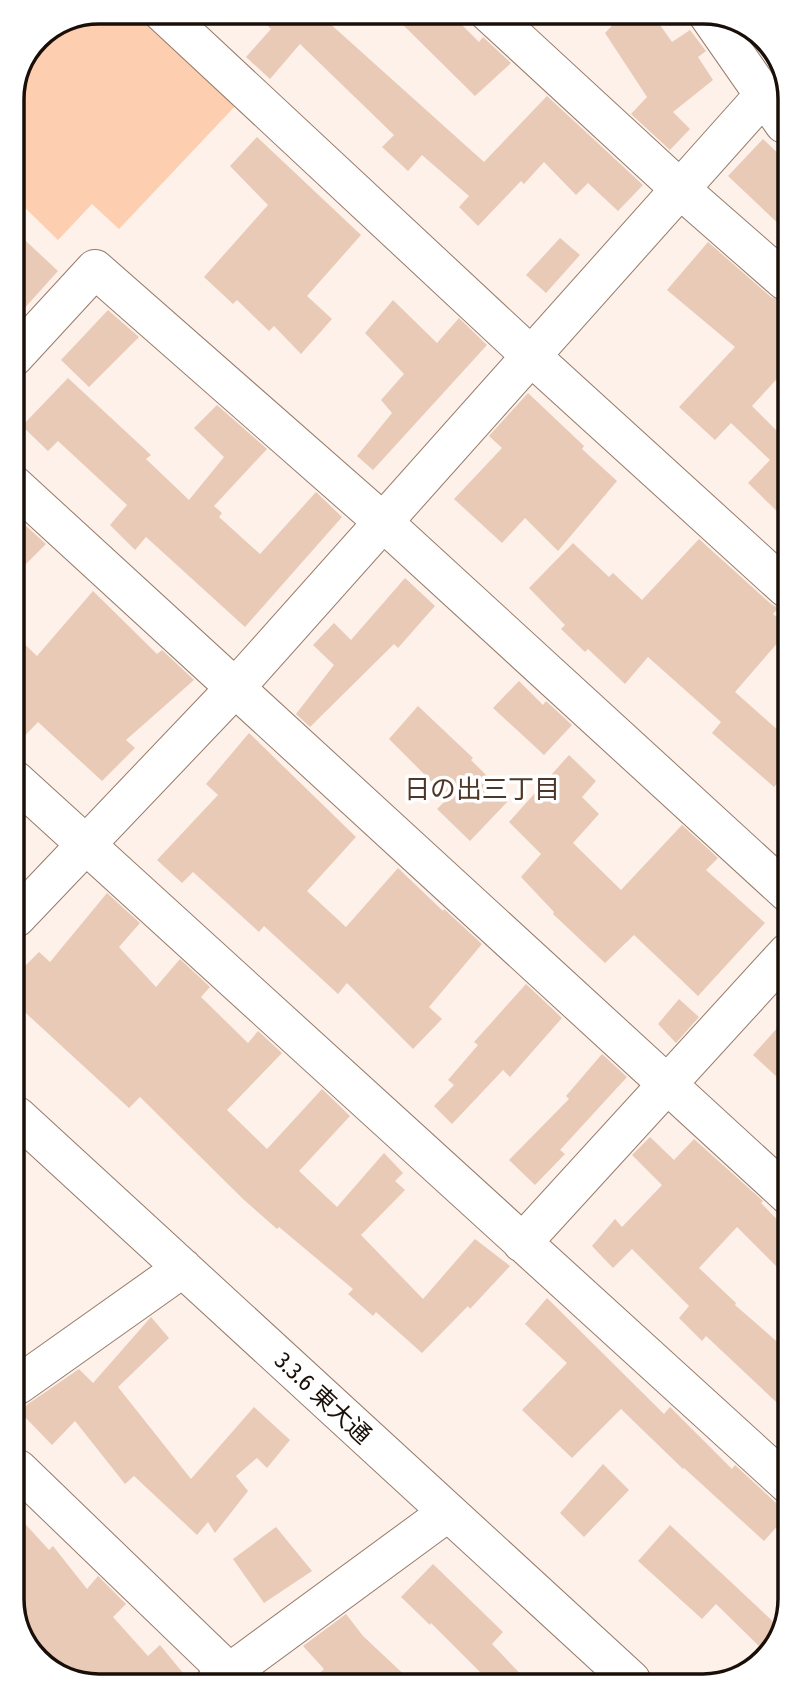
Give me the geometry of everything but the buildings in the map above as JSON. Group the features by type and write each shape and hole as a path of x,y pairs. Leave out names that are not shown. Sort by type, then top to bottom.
{"street":[{"path":"175,24 531,356 778,581"},
{"path":"502,25 680,189 778,275"},
{"path":"24,909 235,688 680,189 774,110 716,26"},
{"path":"25,344 95,269 383,522 778,884"},
{"path":"25,495 778,1186"},
{"path":"25,789 778,1475"},
{"path":"522,1243 778,963"},
{"name":"3.3.6 東大通","path":"24,1123 624,1674"},
{"path":"24,1381 183,1268"},
{"path":"24,1475 220,1673"},
{"path":"238,1673 447,1513"}],"shaded area":[{"path":"100,24 156,24 238,103 119,229 92,204 58,240 25,208 25,95 32,67 50,43 71,30"}],"district":[{"name":"日の出三丁目","path":"482,789"}]}
